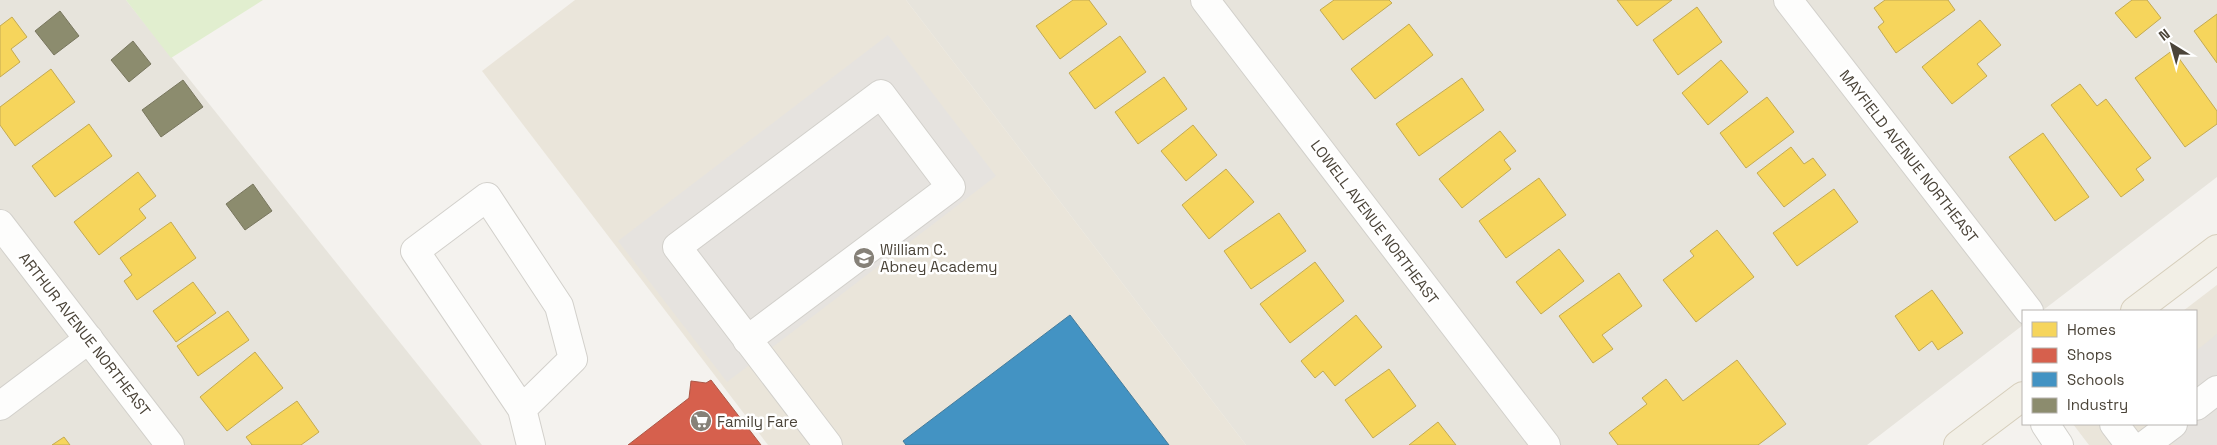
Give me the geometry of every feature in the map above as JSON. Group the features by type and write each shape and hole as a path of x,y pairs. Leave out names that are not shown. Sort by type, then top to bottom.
{"main road":[{"path":"2136,310 2217,249"},
{"path":"1958,445 2022,397"}],"street":[{"name":"LOWELL AVENUE NORTHEAST","path":"1204,0 1546,445"},
{"name":"MAYFIELD AVENUE NORTHEAST","path":"1788,0 2028,310"},
{"path":"747,340 951,187 881,94 677,247 747,340 828,445"},
{"path":"522,409 573,360 559,306 487,197 415,250 522,409 531,445"},
{"name":"ARTHUR AVENUE NORTHEAST","path":"0,224 170,445"},
{"path":"0,406 89,339"},
{"path":"2197,405 2217,390"},
{"path":"2046,425 2060,445"},
{"path":"2115,425 2130,445"},
{"path":"2145,445 2172,425"}],"shaded area":[{"path":"0,0 126,0 482,445 0,445"},
{"name":"William C. Abney Academy","path":"575,0 906,0 1246,445 768,445 482,71"},
{"path":"906,0 2217,0 2217,177 2043,310 2022,310 2022,326 1867,445 1246,445"},
{"path":"888,35 996,176 727,382 618,241"},
{"path":"2217,285 2217,445 2089,445 2074,425 2197,425 2197,310 2184,310"},
{"path":"2217,334 2217,445 2175,445 2160,425 2197,425 2197,350"}],"green space":[{"path":"126,0 263,0 171,58"}],"building: Homes":[{"path":"1073,0 1089,0 1107,24 1060,59 1036,26"},
{"path":"1334,0 1389,0 1392,3 1343,40 1320,10"},
{"path":"1617,0 1672,0 1637,26"},
{"path":"1885,0 1948,0 1955,10 1896,53 1878,27 1884,22 1874,8"},
{"path":"2132,0 2147,0 2161,18 2136,38 2115,13"},
{"path":"1697,7 1722,42 1678,75 1653,40"},
{"path":"2217,14 2217,63 2194,31"},
{"path":"12,17 27,37 11,49 20,62 0,77 0,26"},
{"path":"1980,20 2001,45 1977,64 1987,76 1952,104 1922,67"},
{"path":"1409,24 1433,55 1375,99 1351,69"},
{"path":"1120,36 1146,72 1095,109 1069,73"},
{"path":"2173,50 2217,111 2217,124 2185,147 2135,78"},
{"path":"1721,60 1748,92 1708,125 1682,93"},
{"path":"51,69 75,102 15,146 0,125 0,107"},
{"path":"1164,77 1187,109 1138,144 1115,112"},
{"path":"1462,78 1484,110 1419,156 1396,124"},
{"path":"2080,84 2097,106 2106,99 2151,158 2136,169 2144,180 2121,197 2051,105"},
{"path":"1767,97 1794,132 1746,168 1720,133"},
{"path":"89,124 112,156 55,197 32,166"},
{"path":"1193,125 1217,155 1186,181 1161,151"},
{"path":"1500,131 1516,151 1504,160 1511,169 1462,208 1439,179"},
{"path":"2043,133 2089,197 2055,221 2009,157"},
{"path":"1791,147 1804,164 1813,158 1826,175 1784,207 1757,173"},
{"path":"1226,169 1254,202 1209,239 1182,205"},
{"path":"138,172 156,196 139,209 146,218 99,255 74,222"},
{"path":"1539,178 1566,215 1506,258 1479,221"},
{"path":"1834,189 1858,222 1797,266 1773,233"},
{"path":"1279,213 1306,251 1251,289 1224,251"},
{"path":"171,222 196,258 137,300 124,281 132,275 120,258"},
{"path":"1717,230 1754,277 1696,322 1663,280 1694,256 1690,251"},
{"path":"1559,249 1584,281 1541,314 1516,282"},
{"path":"1315,262 1344,301 1290,343 1260,304"},
{"path":"1619,273 1642,306 1602,335 1613,349 1593,363 1559,316"},
{"path":"193,282 216,313 176,342 153,311"},
{"path":"1932,290 1963,333 1938,350 1932,341 1919,351 1895,316"},
{"path":"228,311 249,340 198,376 177,346"},
{"path":"1356,315 1382,347 1335,386 1323,371 1315,378 1301,361"},
{"path":"255,352 283,388 227,431 200,397"},
{"path":"1737,360 1786,424 1758,445 1618,445 1609,433 1647,404 1642,398 1666,379 1683,401"},
{"path":"1389,369 1416,406 1373,438 1345,400"},
{"path":"297,401 319,432 301,445 252,445 246,437"},
{"path":"1438,422 1456,445 1409,445"},
{"path":"64,437 70,445 52,445"}],"building: Shops":[{"name":"Family Fare","path":"711,380 761,445 628,445 689,398 691,381 706,383"}],"building: Schools":[{"path":"1070,315 1169,445 906,445 903,441"}],"building: Industry":[{"path":"60,11 79,36 54,55 35,31"},
{"path":"133,41 151,64 129,82 111,60"},
{"path":"183,80 203,107 161,137 142,110"},
{"path":"253,184 272,211 245,230 226,204"}],"place":[{"name":"William C. Abney Academy","path":"864,258"},
{"name":"Family Fare","path":"701,421"}]}
